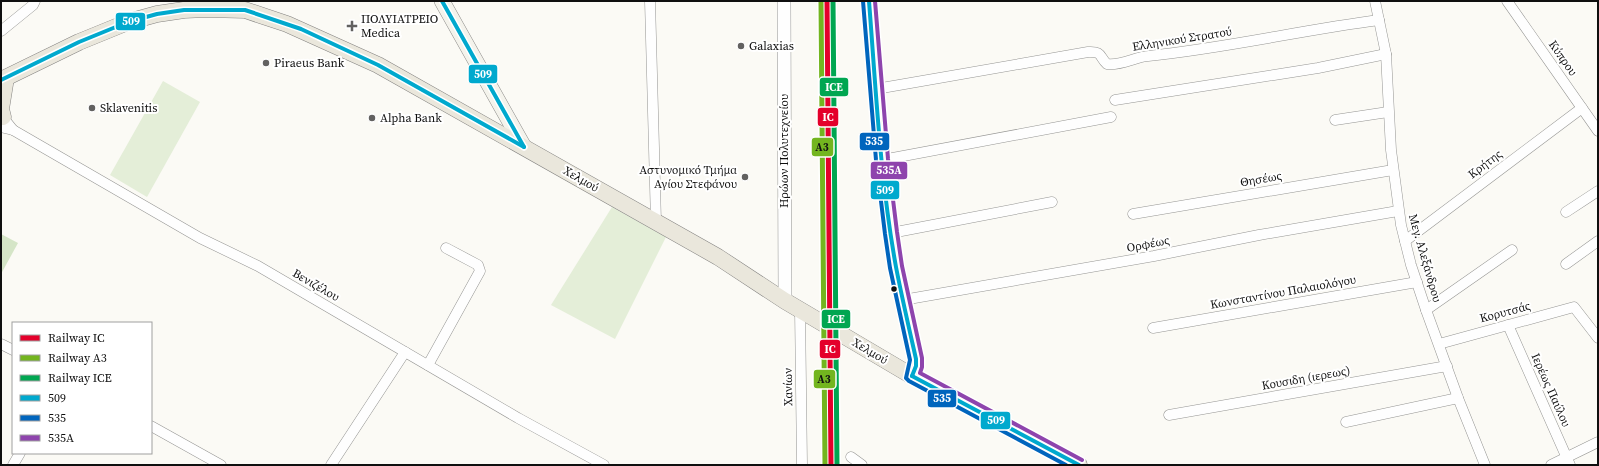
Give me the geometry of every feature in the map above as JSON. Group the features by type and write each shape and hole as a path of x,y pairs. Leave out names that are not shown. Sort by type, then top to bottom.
{"main road":[{"path":"442,1 524,147"},
{"path":"869,1 882,160 891,233 903,300 916,359 916,366 912,376"},
{"name":"Χελμού","path":"3,79 79,42 128,22 157,14 184,10 245,6 301,29 378,65 718,258 785,301 912,376 1079,465"},
{"path":"2,120 1,109 3,79"}],"street":[{"path":"1,31 33,5 35,1"},
{"path":"650,1 656,222"},
{"name":"Ηρώων Πολυτεχνείου","path":"784,1 785,301"},
{"name":"Μεγ. Αλεξάνδρου","path":"1375,1 1386,54 1388,112 1393,170 1398,211 1404,241 1426,310 1458,398 1485,465"},
{"name":"Κύπρου","path":"1507,1 1598,130"},
{"name":"Ελληνικού Στρατού","path":"876,89 1088,52 1100,54 1107,64 1116,64 1142,57 1217,47 1379,20"},
{"path":"1114,100 1326,66 1386,54"},
{"name":"Κρήτης","path":"1404,241 1582,108"},
{"path":"1335,120 1388,112"},
{"path":"882,160 1111,117"},
{"name":"Βενιζέλου","path":"2,120 13,130 200,238 258,266 518,418 604,465"},
{"name":"Θησέως","path":"1133,214 1393,170"},
{"path":"1566,212 1598,191"},
{"path":"891,233 1052,202"},
{"name":"Ορφέως","path":"903,300 1398,211"},
{"path":"1566,264 1598,241"},
{"path":"428,365 480,271 478,265 446,248"},
{"path":"1426,310 1512,250"},
{"name":"Κωνσταντίνου Παλαιολόγου","path":"1153,328 1417,282"},
{"name":"Κορυτσάς","path":"1439,344 1574,307 1578,310 1598,338"},
{"name":"Χανίων","path":"802,465 806,313"},
{"name":"Ιερέως Παύλου","path":"1508,325 1568,461"},
{"path":"1,344 12,350"},
{"path":"331,465 405,352"},
{"name":"Κουσιδη (ιερεως)","path":"1170,415 1447,366"},
{"path":"1346,422 1458,398"},
{"path":"152,427 204,461 221,465"},
{"path":"1551,465 1568,461 1598,442"},
{"path":"13,465 19,454"},
{"path":"851,457 862,465"}],"green space":[{"path":"163,81 200,102 147,197 110,175"},
{"path":"612,207 666,237 615,339 551,305"},
{"path":"1,234 18,243 1,274"}],"rail line":[{"name":"A3","path":"821,1 825,465"},
{"name":"IC","path":"827,1 831,465"},
{"name":"ICE","path":"833,1 837,465"}],"transit line":[{"name":"509","path":"442,1 524,147"},
{"name":"535","path":"863,1 876,160 885,234 890,268 910,360 906,378 909,381 1066,465"},
{"name":"509","path":"869,1 882,168 896,267 916,359 916,366 912,376"},
{"name":"535A","path":"875,1 888,159 902,266 922,358 920,373 1082,460"},
{"name":"509","path":"1,80 79,42 128,22 157,14 184,10 245,10 301,29 378,65 524,147"},
{"name":"509","path":"912,376 1079,465"}],"place":[{"name":"ΠΟΛΥΙΑΤΡΕΙΟ Medica","path":"352,26"},
{"name":"Galaxias","path":"741,46"},
{"name":"Piraeus Bank","path":"266,63"},
{"name":"Sklavenitis","path":"92,108"},
{"name":"Alpha Bank","path":"372,118"},
{"name":"Αστυνομικό Τμήμα Αγίου Στεφάνου","path":"745,177"}]}
